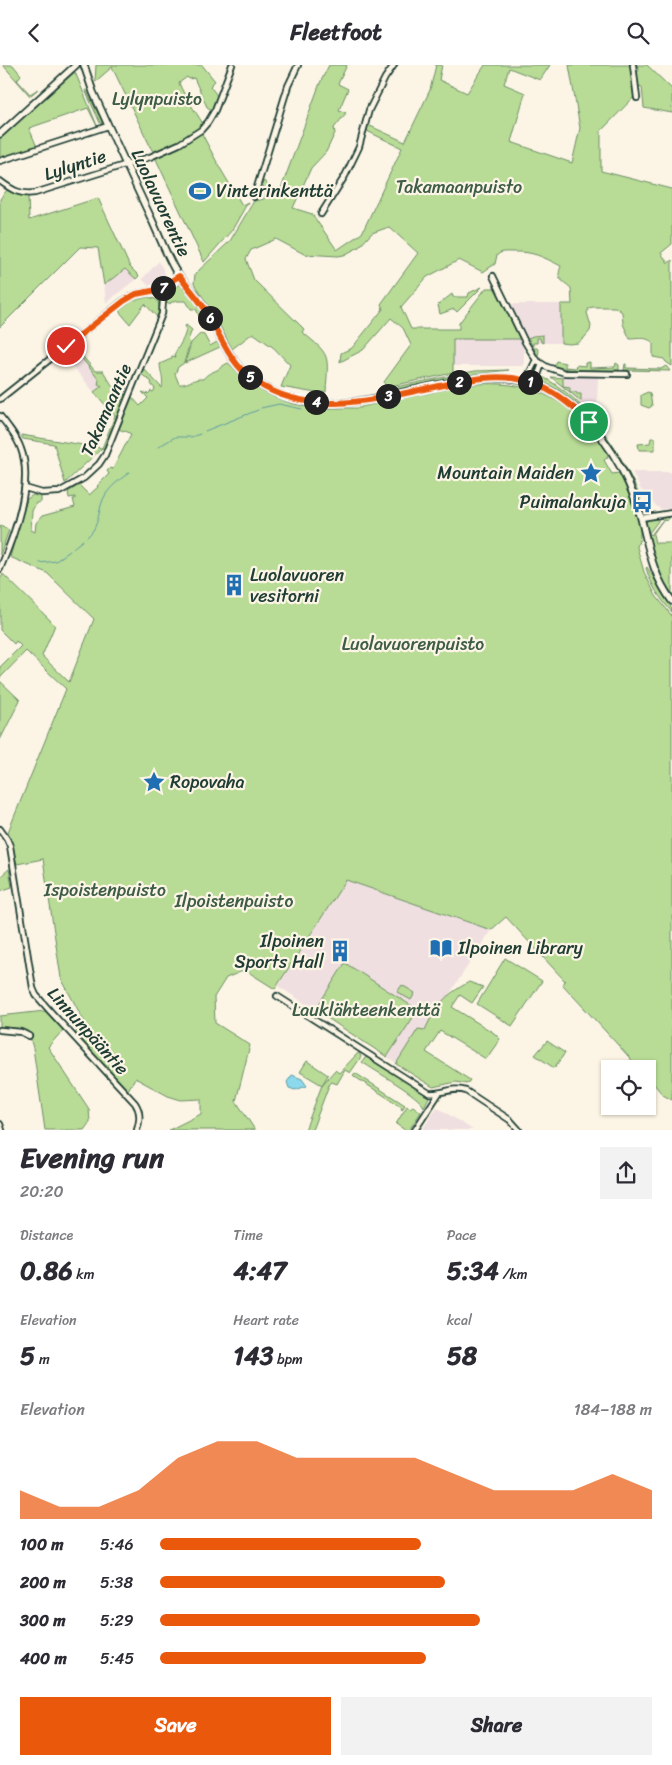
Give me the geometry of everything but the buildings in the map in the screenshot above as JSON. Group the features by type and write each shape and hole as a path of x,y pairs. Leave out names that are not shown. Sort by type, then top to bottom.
{"street":[{"path":"0,134 76,65"},
{"name":"Luolavuorentie","path":"84,65 89,84 175,269 205,309 238,366 249,377 265,387 293,399 343,403 473,379 508,378 535,383 566,401 599,434 624,475 641,518 652,565 660,583 672,601"},
{"name":"Lylyntie","path":"0,181 18,193 30,193 162,152 179,144 204,127 215,110 232,65"},
{"path":"254,197 288,86 298,65"},
{"path":"321,214 345,176 359,147 369,110 384,78 394,65"},
{"path":"633,65 637,98"},
{"path":"0,161 108,126"},
{"path":"0,399 124,301 136,294 157,290 179,276"},
{"path":"493,276 536,360 565,373 627,373"},
{"name":"Takamaantie","path":"25,489 48,493 64,490 89,475 103,459 162,311 163,301 157,290"},
{"path":"526,381 536,360"},
{"path":"535,383 542,364"},
{"path":"0,416 15,436 22,450 26,469 25,489 12,536 0,569"},
{"path":"641,518 672,513"},
{"name":"Linnunpääntie","path":"0,829 10,846 33,988 48,1009 138,1107 140,1117 137,1130"},
{"path":"277,996 429,1093 439,1093 454,1089 466,1091 510,1120 519,1130"},
{"path":"0,1030 21,1032 29,1036"},
{"path":"415,1130 439,1093"},
{"path":"0,1124 2,1130"}],"shaded area":[{"path":"159,261 166,276 149,286 142,279"},
{"path":"125,269 136,279 106,303 104,285"},
{"path":"511,304 561,304 561,343 530,343"},
{"path":"453,339 520,339 524,347 524,366 453,366"},
{"path":"74,346 105,383 94,392 63,355"},
{"path":"561,376 597,376 597,406 591,413 561,385"},
{"path":"632,472 672,472 672,509 660,509 649,500 641,490"},
{"path":"346,880 491,930 402,1067 387,1057 417,1010 345,963 315,1010 278,986"},
{"path":"437,1107 440,1109 473,1130 422,1130"}],"green space":[{"path":"3,65 13,65 21,75 17,80 30,94 38,89 30,96"},
{"name":"Lylynpuisto","path":"96,65 202,65 215,81 210,86 218,97 214,108 210,109 207,107 194,78 189,79 187,77 179,83 203,124 180,141 153,152 112,67 95,82"},
{"name":"Takamaanpuisto","path":"329,65 347,65 338,84 348,89 339,110 346,113 334,128 335,133 326,152 311,168 293,208 312,214 337,250 362,233 402,148 367,131 368,125 405,142 430,90 436,65 442,65 439,80 467,93 485,65 550,65 540,80 509,68 504,84 525,93 511,142 572,163 580,128 569,65 630,65 634,79 634,97 601,131 601,171 672,189 672,244 661,253 668,263 672,260 672,366 664,359 653,357 653,343 648,339 630,339 623,324 622,312 615,307 589,308 587,313 591,326 590,331 578,343 561,343 561,304 572,304 571,288 559,277 561,266 532,254 504,252 497,255 495,264 483,272 459,260 427,277 401,307 411,329 459,329 459,323 486,288 495,288 520,339 453,339 453,373 386,387 384,382 411,345 403,328 391,318 363,350 340,362 341,353 352,348 383,309 381,304 418,253 389,227 372,233 359,247 344,255 304,254 276,239 251,250 246,259 254,280 304,329 302,332 319,346 323,352 327,363 326,392 316,393 281,387 290,365 274,348 253,333 232,349 212,311 194,284 195,274 230,241 254,201 264,199 266,194 262,184 264,181 278,197 320,83"},
{"path":"637,65 647,65 672,89 672,113 644,108 642,87 638,86 636,74 639,70"},
{"path":"75,72 98,128 88,108 29,128 37,147 0,160 0,138"},
{"path":"85,90 102,121 101,125"},
{"path":"201,132 242,205 248,202 232,230 204,262 155,157 187,142"},
{"path":"7,190 17,195 28,196 29,220 98,198 130,267 139,276 136,279 125,269 104,285 98,248 80,247 0,327 0,199"},
{"path":"181,284 196,302 211,329 208,330 205,322 202,323 196,309 191,309 186,301 176,301 170,304 167,302 165,294"},
{"path":"482,287 457,312 454,309 440,314 438,305 452,294 453,297 468,297 469,293"},
{"path":"148,297 158,300 159,309 157,317 145,304 130,324 119,311 132,301"},
{"name":"Luolavuorenpuisto","path":"185,326 192,330 188,340 190,342 184,363 178,367 175,374 179,384 203,379 208,374 228,363 255,387 291,403 314,408 361,408 459,386 478,384 509,385 538,392 564,406 576,415 603,444 608,457 604,460 612,474 619,473 621,476 633,505 640,527 637,547 644,572 656,596 672,616 672,1100 663,1095 656,1087 656,1060 632,1060 563,985 565,981 506,917 491,930 346,880 275,989 245,970 226,978 214,997 215,1023 250,1045 236,1101 255,1130 169,1130 201,1114 201,1099 181,1100 168,1096 135,1078 128,1090 75,1033 85,1023 61,978 43,859 17,864 8,832 66,689 26,651 0,678 0,667 21,646 16,641 14,644 0,630 0,580 3,574 55,625 42,656 69,682 94,619 47,573 10,557 27,499 33,495 41,497 41,502 36,503 32,511 31,530 35,532 36,523 42,516 75,507 73,499 75,497 69,498 68,492 79,485 89,495 98,487 109,474 107,471 110,468 113,469 131,434 119,429 132,397 140,406 148,398 142,392 148,394 155,389 151,384 152,382 141,374 143,368 162,388 163,381 160,364 171,359 172,356 176,357 174,355 185,335"},
{"path":"200,334 204,335 210,346 217,342 220,347 185,363 191,343"},
{"path":"543,335 543,343 540,338 537,338 537,343 533,343 533,347 528,338"},
{"path":"74,346 95,371 103,371 119,396 123,396 128,391 125,400 121,399 123,405 105,449 102,448 115,416 94,392 102,386 98,384 99,380"},
{"path":"534,348 537,348 539,351 538,356"},
{"path":"556,361 565,363 565,367 575,368 576,365 585,366 585,363 590,362 590,368 615,367 616,363 619,365 619,370 573,370 554,366"},
{"path":"625,364 626,368 661,369 666,366 670,371 624,370"},
{"path":"509,370 468,375 387,391 386,389 475,371"},
{"path":"541,376 558,386 588,413 613,445 641,499 633,488 615,453 589,417 568,397 543,382"},
{"path":"551,377 563,378 563,386 570,387 570,392 581,394 581,401"},
{"path":"650,393 652,406 649,408 641,405 641,395"},
{"path":"21,435 102,448 65,483 54,444 23,439"},
{"path":"651,438 655,438 655,450 639,450 638,444 650,443"},
{"path":"658,517 658,521 649,533 651,535 665,517 668,517 668,520 662,521 653,534 655,543 672,543 672,594 662,579 654,560 646,525 647,520"},
{"path":"0,526 9,530 0,555"},
{"path":"647,567 666,597 672,612 653,586"},
{"path":"0,681 20,700 0,740"},
{"path":"9,869 12,887 0,891 0,877"},
{"path":"505,958 542,981 512,1026 477,1004"},
{"name":"Lauklähteenkenttä","path":"345,963 418,1010 387,1057 315,1010"},
{"path":"469,982 483,987 472,1003 460,995 452,1007 494,1033 500,1039 486,1059 440,1031 426,1052 470,1080 467,1084 456,1082 433,1087 396,1064 418,1029 425,1030 433,1013 442,1001"},
{"path":"402,985 415,993 411,1000 397,992"},
{"path":"45,1011 63,1030 48,1047 89,1109 90,1122 84,1130 45,1130 31,1035 29,1031 0,1027 0,1016"},
{"path":"547,1041 565,1053 554,1068 535,1055"},
{"path":"359,1052 361,1057 350,1073 345,1070 337,1084 332,1082 329,1085 312,1130 305,1130 322,1085 335,1070 339,1073"},
{"path":"368,1057 429,1097 424,1107 406,1090 362,1062"},
{"path":"307,1061 328,1075 322,1085 300,1072"},
{"path":"355,1073 405,1105 402,1110 402,1107 355,1077 353,1075"},
{"path":"407,1106 410,1108 413,1106 421,1112 409,1130 405,1130 396,1124"}],"water":[{"path":"292,1075 302,1079 307,1086 295,1090 289,1088 287,1082"}],"waterway":[{"path":"261,408 279,404 302,409"},
{"path":"205,431 258,410"},
{"path":"158,447 175,437 191,437 200,434"},
{"path":"87,537 95,528 106,494 130,472"},
{"path":"73,548 83,540"},
{"path":"40,563 56,561 70,551"}],"place":[{"name":"Vinterinkenttä","path":"200,191"},
{"name":"Mountain Maiden","path":"591,473"},
{"name":"Puimalankuja","path":"642,502"},
{"name":"Luolavuoren vesitorni","path":"234,585"},
{"name":"Ropovaha","path":"154,782"},
{"name":"Ilpoinen Library","path":"441,948"},
{"name":"Ilpoinen Sports Hall","path":"340,951"}],"route":[{"path":"66,346 124,301 136,294 164,287 179,276 205,309 238,366 256,382 284,396 293,399 335,404 358,402 473,379 521,379 535,383 562,398 589,422"}],"park label":[{"name":"Ispoistenpuisto","path":"105,890"},
{"name":"Ilpoistenpuisto","path":"234,901"}]}
